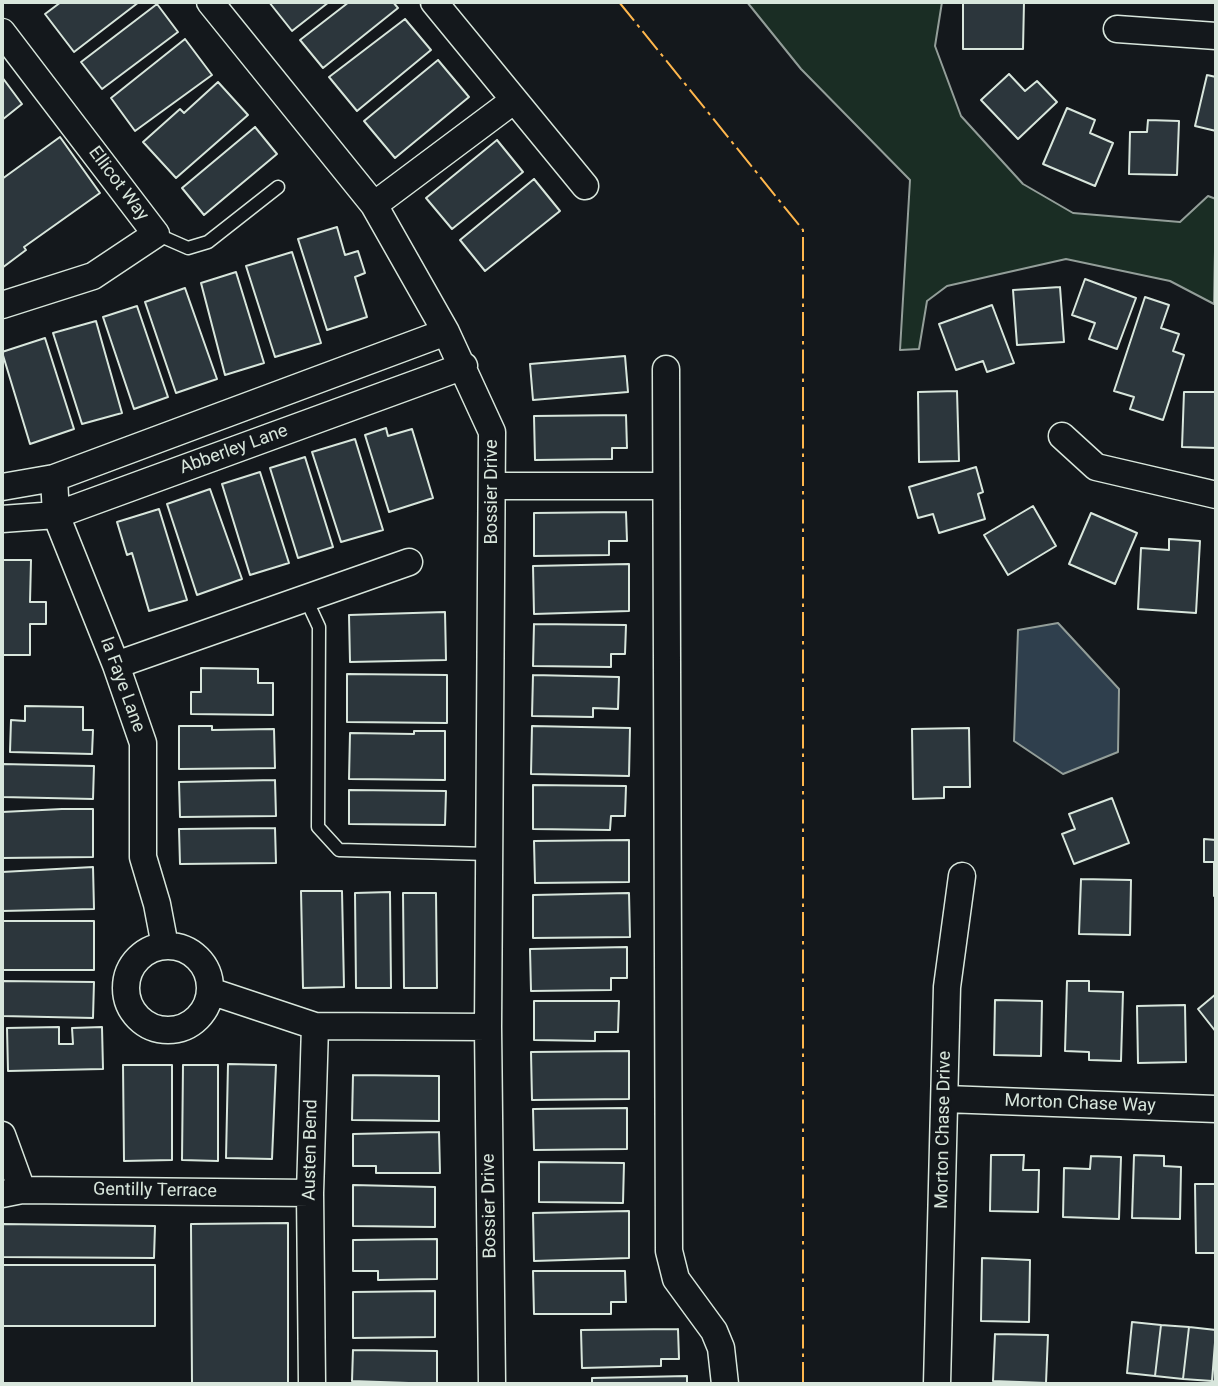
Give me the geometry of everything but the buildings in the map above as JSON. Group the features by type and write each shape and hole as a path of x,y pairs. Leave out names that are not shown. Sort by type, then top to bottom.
{"street":[{"name":"Bossier Drive","path":"210,2 374,205 446,331 492,432 488,854 492,1384"},
{"path":"434,2 584,186"},
{"path":"1116,29 1216,36"},
{"name":"Ellicot Way","path":"2,32 156,234 93,276 2,305"},
{"path":"374,205 513,102"},
{"name":"Abberley Lane","path":"2,487 54,478 446,331"},
{"name":"Abberley Lane","path":"2,519 56,515 464,366"},
{"path":"666,369 669,1251 676,1279 713,1331 721,1348 725,1384"},
{"path":"1062,436 1096,467 1216,495"},
{"name":"la Faye Lane","path":"54,478 56,515 116,664 143,743 143,857 158,904 165,946"},
{"path":"493,486 666,486"},
{"path":"116,664 409,562"},
{"name":"Morton Chase Drive","path":"937,1384 947,986 962,876"},
{"path":"165,946 180,948 195,955 209,977 210,991 203,1013 191,1024 178,1029 161,1030 147,1026 135,1015 127,993 130,969 151,950 165,946"},
{"path":"210,991 315,1026 488,1027"},
{"name":"Austen Bend","path":"312,1384 310,1193 315,1026"},
{"name":"Morton Chase Way","path":"945,1099 1216,1109"},
{"path":"2,1135 12,1192"},
{"name":"Gentilly Terrace","path":"12,1192 310,1193"}],"lane":[{"path":"156,234 188,248 208,242 278,187"},
{"path":"306,599 319,626 318,827 338,850 488,854"}],"green space":[{"path":"747,2 942,2 935,46 961,116 1023,184 1073,213 1180,222 1208,196 1216,199 1214,304 1170,281 1066,259 947,286 927,301 919,349 900,350 910,180 801,69"}],"water":[{"path":"1058,623 1119,689 1118,752 1063,774 1014,741 1018,630"}],"power":[{"path":"619,2 803,230 803,1384"}]}
